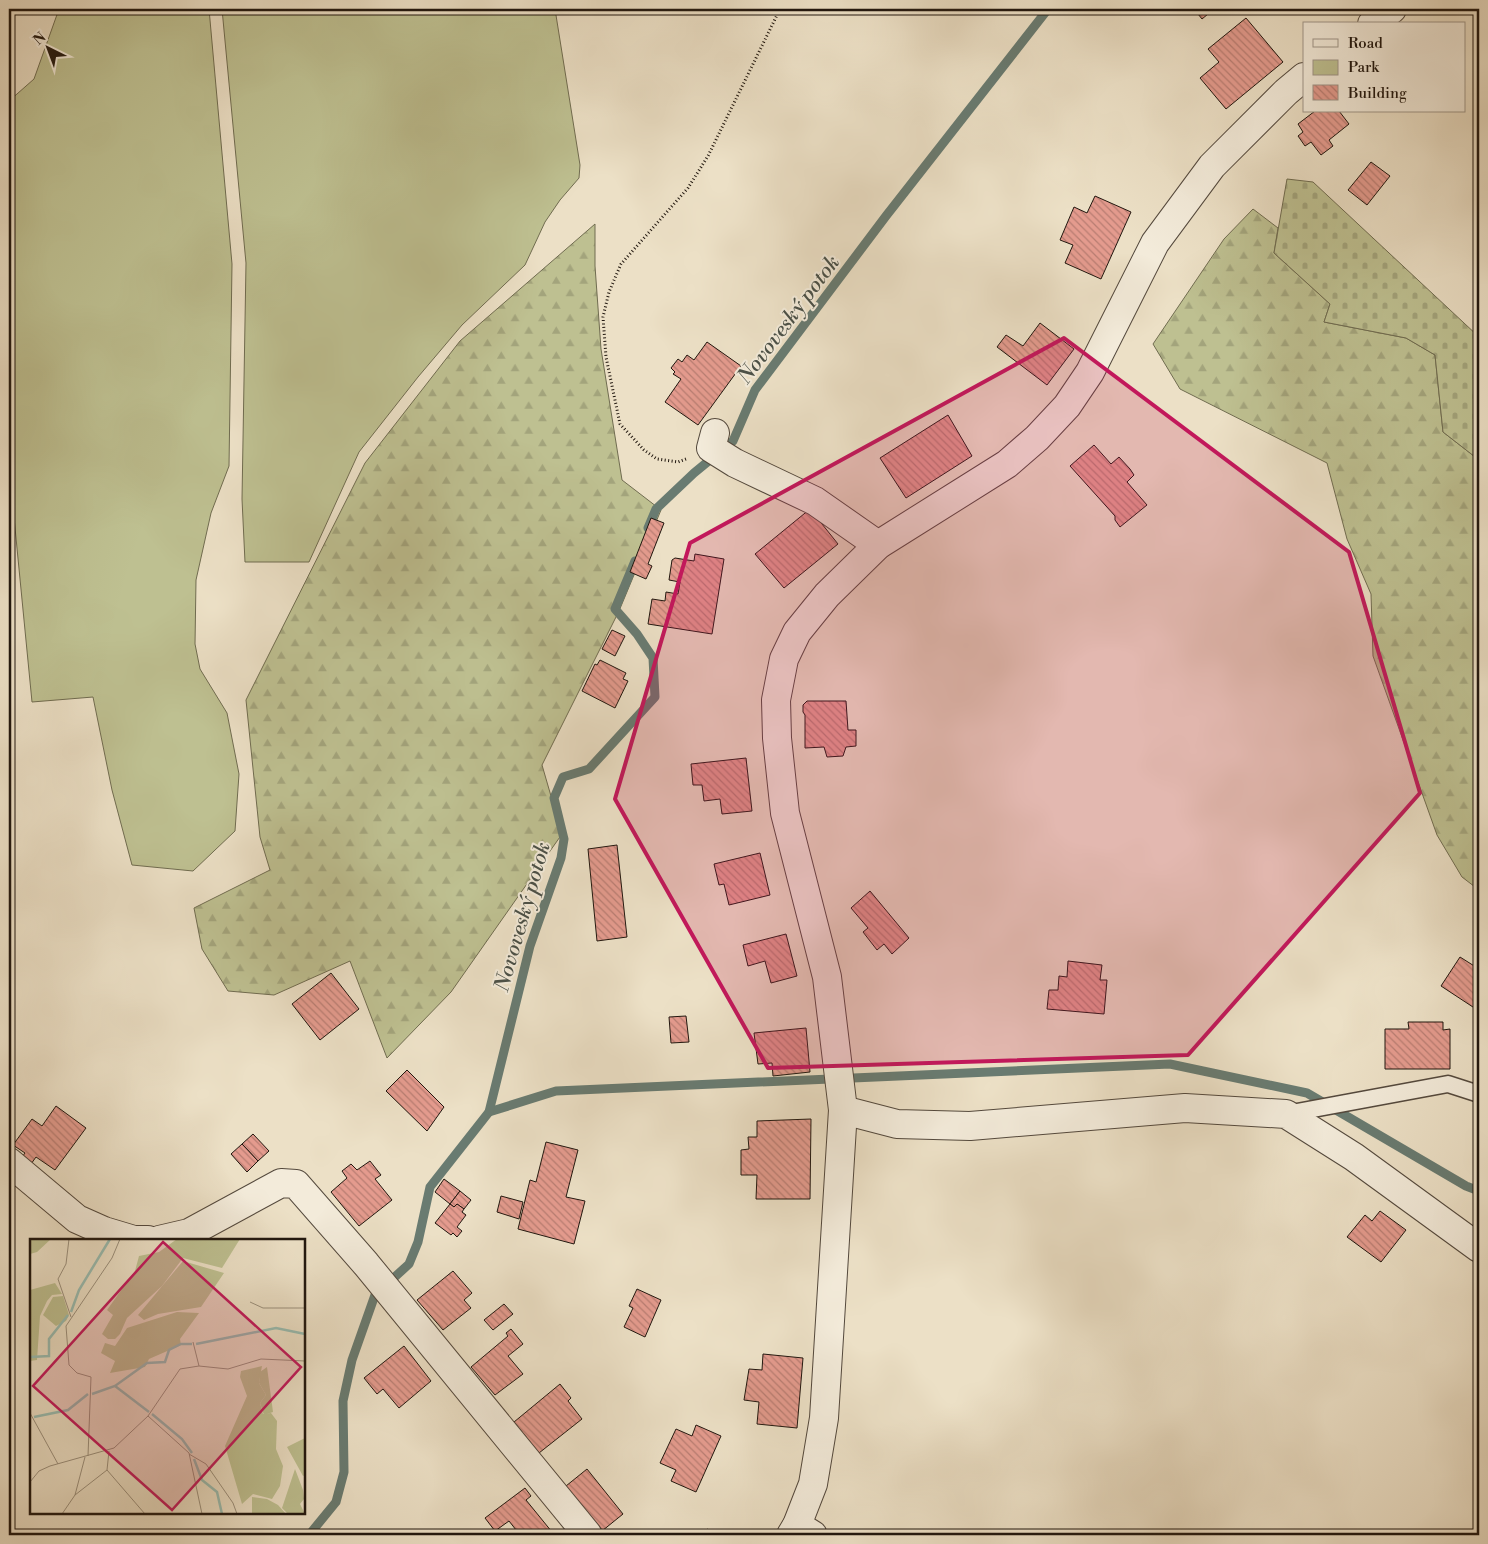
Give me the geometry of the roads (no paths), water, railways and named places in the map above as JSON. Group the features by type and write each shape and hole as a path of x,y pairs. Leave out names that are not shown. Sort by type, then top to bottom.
{"street":[{"path":"1375,22 1392,9"},
{"path":"800,1532 813,1484 824,1418 842,1110 827,976 786,813 776,738 776,700 784,659 797,632 826,595 878,545 1007,464 1037,438 1067,406 1090,372 1155,243 1212,166 1286,92 1303,78"},
{"path":"713,440 735,463 816,501 878,545"},
{"path":"842,1110 897,1124 970,1126 1184,1108 1298,1112 1354,1157 1479,1248"},
{"path":"9,1162 77,1219 104,1231 131,1239"},
{"path":"163,1239 189,1233 281,1183 296,1184 366,1264 588,1535"}],"lane":[{"path":"1298,1112 1448,1084 1479,1094"}],"waterway":[{"name":"Novoveský potok","path":"648,528 656,509 694,473 733,441 755,390 886,216 1048,9"},
{"name":"Novoveský potok","path":"309,1535 336,1502 344,1472 343,1401 352,1360 375,1295 409,1264 418,1242 430,1187 489,1112 530,946 561,858 564,839 554,798 563,777 589,769 655,697 653,658 637,634 615,609 635,561"},
{"path":"489,1112 556,1091 1170,1064 1307,1093 1466,1186 1479,1191"}]}
